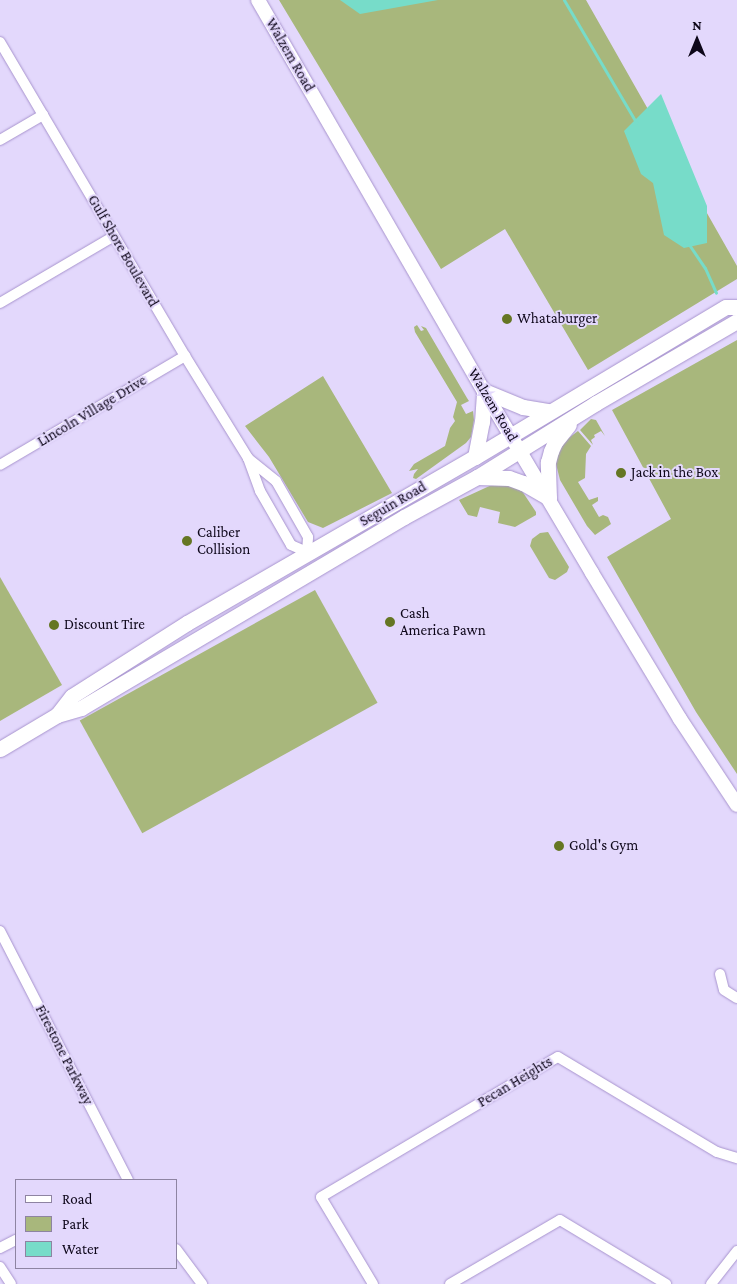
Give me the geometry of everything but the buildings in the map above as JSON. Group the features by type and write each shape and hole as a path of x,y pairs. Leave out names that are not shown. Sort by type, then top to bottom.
{"main road":[{"name":"Walzem Road","path":"258,0 484,391 677,714 737,805"},
{"name":"Seguin Road","path":"57,715 72,696 187,623 307,552 475,457 549,411 726,307 737,307"},
{"name":"Seguin Road","path":"0,750 57,715 81,708 357,545 477,477 576,416 737,322"},
{"path":"475,457 482,422 484,391 523,407 549,411"},
{"path":"549,498 548,462 551,450 555,442 576,416"},
{"path":"477,477 509,478 523,483 549,498"},
{"path":"280,590 305,562 307,552 335,552 357,545"}],"street":[{"name":"Gulf Shore Boulevard","path":"0,42 185,356 248,458 260,491 291,545 307,552 308,537 276,481 248,458"},
{"path":"0,140 43,115"},
{"path":"0,303 114,236"},
{"name":"Lincoln Village Drive","path":"0,465 185,356"},
{"name":"Firestone Parkway","path":"0,931 127,1179"},
{"path":"720,974 724,990 737,998"},
{"name":"Pecan Heights","path":"372,1284 321,1197 558,1057 717,1152 737,1158"},
{"path":"450,1284 560,1220 666,1284"},
{"path":"0,1248 15,1240"},
{"path":"711,1284 737,1251"},
{"path":"178,1252 202,1284"},
{"path":"0,1267 11,1284"}],"green space":[{"path":"279,0 586,0 737,266 737,279 588,370 505,229 441,269"},
{"path":"417,325 421,331 424,330 421,326 426,328 469,401 461,405 466,414 473,411 474,420 471,437 466,443 416,479 413,478 418,469 409,471 414,464 445,446 450,428 455,421 453,417 457,402 415,332 414,327"},
{"path":"737,340 737,774 696,712 607,557 671,519 612,410"},
{"path":"323,376 392,493 323,528 308,522 269,457 245,426"},
{"path":"591,419 596,420 605,436 601,431 594,435 595,437 591,440 593,445 580,430"},
{"path":"578,431 591,446 586,454 585,478 578,482 589,500 598,497 598,501 592,505 599,517 603,515 608,517 611,524 595,535 587,526 560,480 556,464 558,450 566,440"},
{"path":"496,483 515,486 522,491 536,512 536,515 515,527 498,523 500,512 480,507 477,517 468,515 459,500"},
{"path":"548,532 569,567 567,572 555,580 549,578 530,546 532,539 540,533"},
{"path":"0,577 62,685 0,721"},
{"path":"315,590 378,703 142,833 80,720"}],"water":[{"path":"340,0 438,0 360,14"},
{"path":"661,94 707,206 707,243 684,248 664,235 653,183 641,174 624,131"}],"waterway":[{"path":"564,0 636,122"},
{"path":"688,243 705,268 716,293"}],"place":[{"name":"Whataburger","path":"507,319"},
{"name":"Jack in the Box","path":"621,473"},
{"name":"Caliber Collision","path":"187,541"},
{"name":"Cash America Pawn","path":"390,622"},
{"name":"Discount Tire","path":"54,625"},
{"name":"Gold's Gym","path":"559,846"}]}
